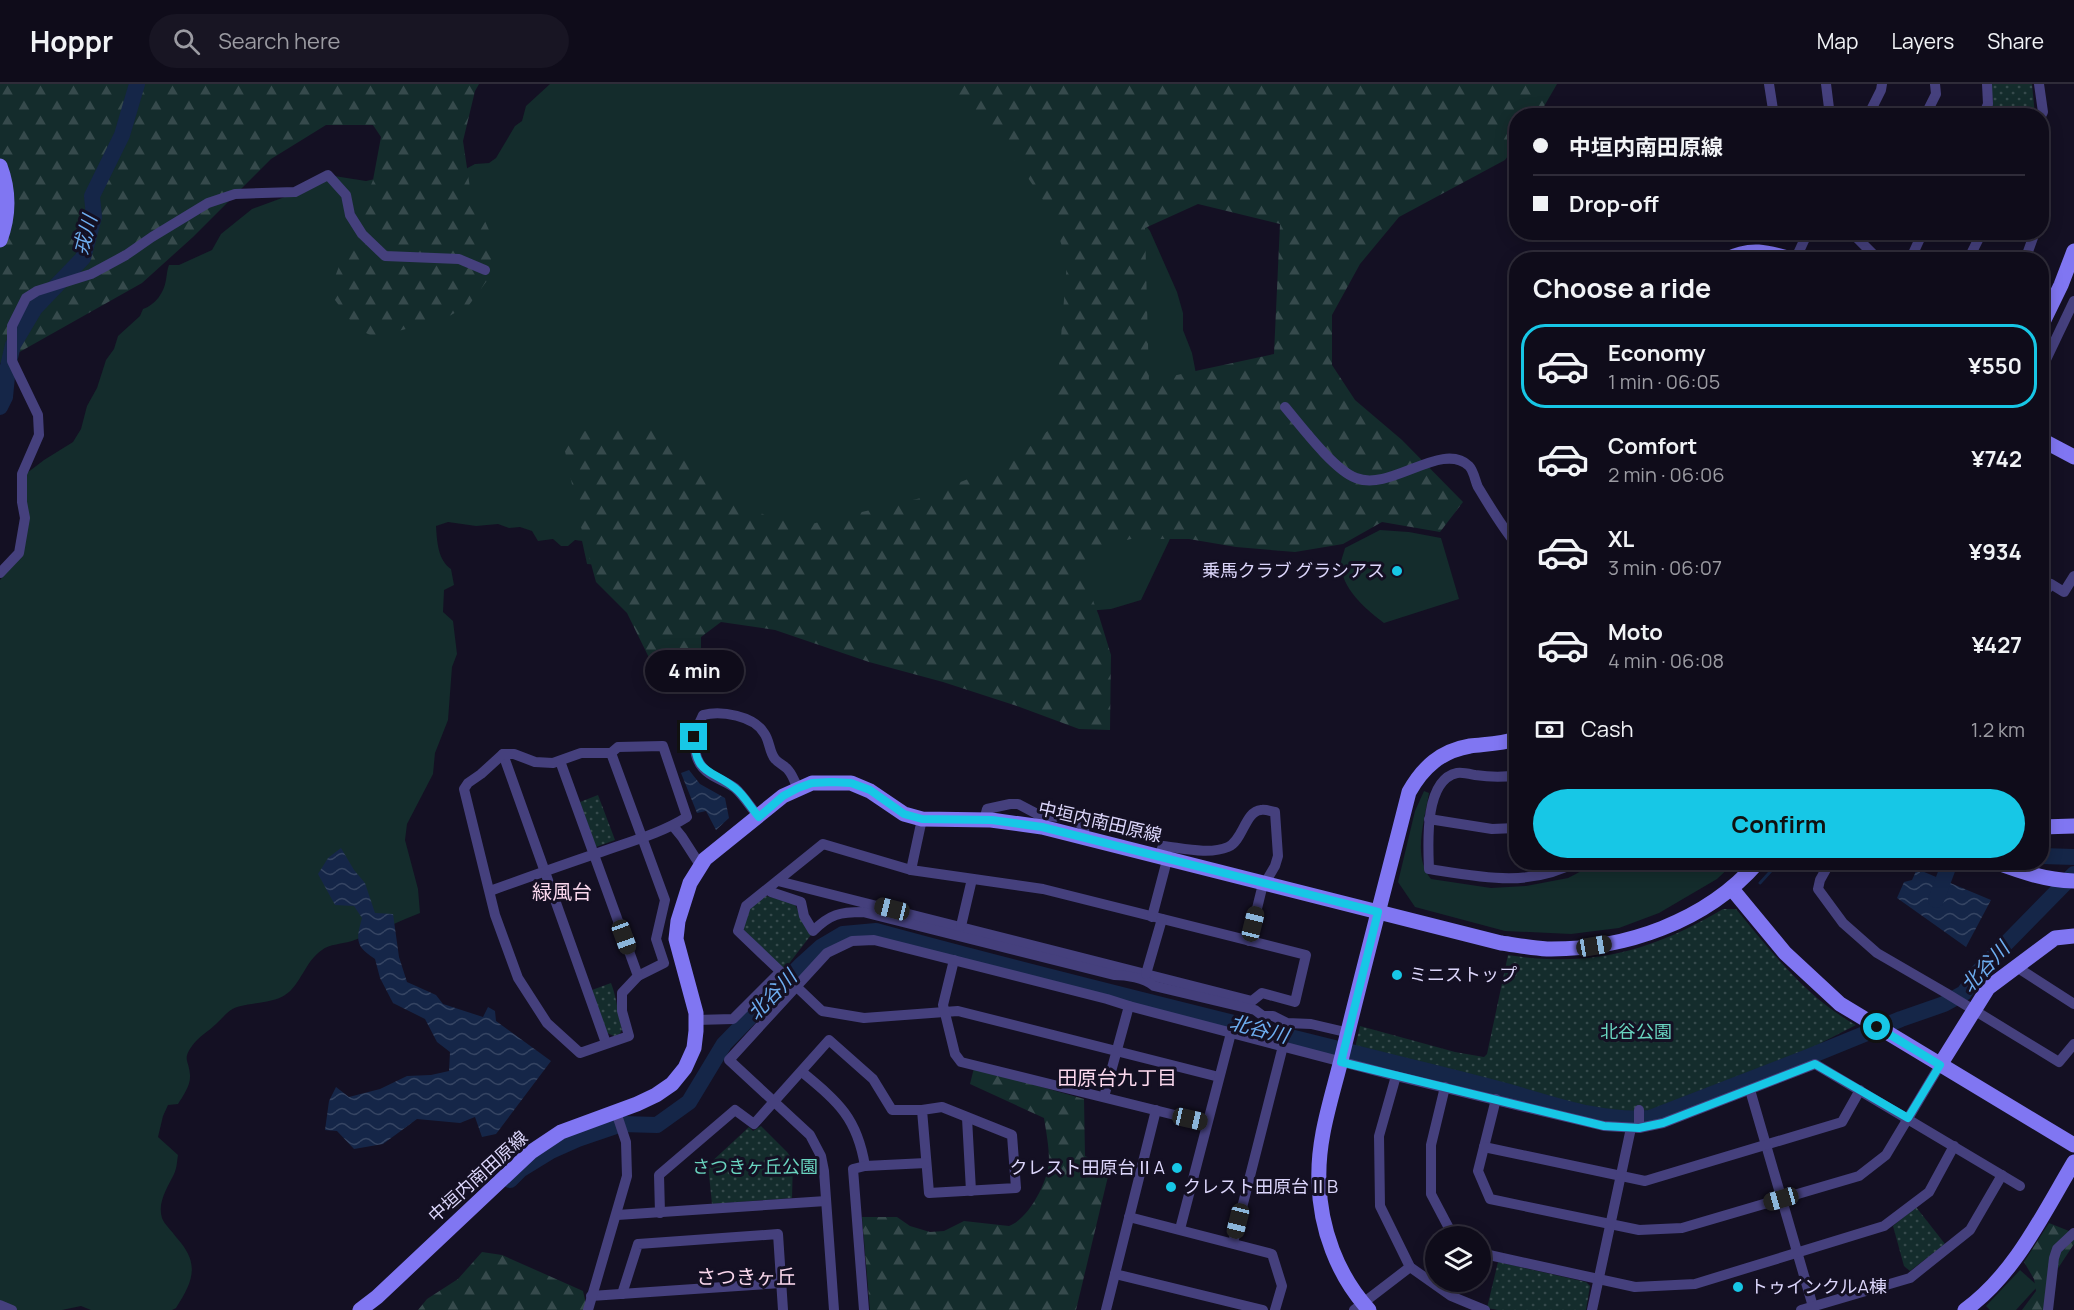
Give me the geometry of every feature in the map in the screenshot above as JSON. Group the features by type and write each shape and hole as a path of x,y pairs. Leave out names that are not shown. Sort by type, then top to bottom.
{"main road":[{"path":"0,166 7,196 5,224 0,240"},
{"path":"2049,310 2074,251"},
{"path":"1747,252 1770,252"},
{"path":"2049,444 2074,457"},
{"path":"1362,1308 1336,1260 1327,1236 1320,1199 1321,1137 1342,1059 1343,1035 1409,792 1418,775 1434,761 1453,750 1509,741"},
{"name":"中垣内南田原線","path":"360,1310 377,1297 531,1152 561,1132 637,1104 672,1083 685,1068 694,1048 696,1020 692,994 676,939 678,921 690,883 700,865 719,847 783,796 812,783 851,783 870,790 904,814 922,819 984,820 1025,824 1083,837 1163,860 1206,867 1501,943 1545,949 1594,946 1628,940 1662,929 1732,889 1750,870"},
{"path":"2049,827 2074,826"},
{"path":"2016,870 2034,877 2074,881"},
{"path":"1732,889 1785,953 1840,1004 2074,1145"},
{"path":"1940,1065 1968,1007 2015,966 2055,938 2074,936"},
{"path":"1965,1310 1989,1290 2012,1264 2074,1162"}],"street":[{"path":"1769,84 1773,108"},
{"path":"1826,84 1829,108"},
{"path":"1872,108 1882,84"},
{"path":"1929,108 1936,94 1935,84"},
{"path":"1986,108 1987,84"},
{"path":"2039,84 2042,108"},
{"path":"0,573 19,553 25,518 22,502 22,474 39,435 38,415 12,361 12,326 26,298 37,291 91,274 126,255 208,203 235,194 295,192 328,176 346,195 350,215 362,234 385,256 459,259 485,270"},
{"path":"1860,240 1871,252"},
{"path":"2049,353 2074,301"},
{"path":"1285,407 1341,470 1356,479 1377,481 1394,477 1432,461 1449,459 1461,461 1471,467 1477,484 1509,535"},
{"path":"2049,587 2051,584 2064,592 2074,576"},
{"path":"759,817 736,788 708,773 696,758 694,737 703,715 712,712 748,720 758,726 764,732 775,759 789,770 798,788"},
{"path":"490,891 643,837 673,826 687,818 663,746 618,747 610,753 581,753 560,761 535,762 514,754 503,754 464,789 495,915 518,978 547,1023 580,1053 629,1036 622,1011 622,993 638,976 664,963 656,939 665,900 643,837 610,753"},
{"path":"503,754 606,1043"},
{"path":"560,761 638,976"},
{"path":"1509,776 1495,777 1458,773 1448,777 1439,787 1433,800 1429,819 1429,869 1487,878 1520,879 1563,870"},
{"path":"1146,974 1157,918 1163,846 1208,850 1227,848 1235,843 1253,812 1260,810 1275,812 1278,856 1275,866 1264,882 1249,941"},
{"path":"911,870 922,819"},
{"path":"1429,819 1492,829 1509,828"},
{"path":"673,826 700,865"},
{"path":"778,881 1252,1000 1262,993 1295,1002 1306,955 1043,889 911,870 823,844 746,906 738,931 822,1011 864,1018 958,1011 1219,1077"},
{"path":"1206,867 1208,850"},
{"path":"1826,870 1818,890 1843,923 1877,953 2059,1062 2074,1044"},
{"path":"961,926 972,879"},
{"path":"771,892 801,902 804,916 813,932 824,920 835,915 863,912 1114,975 1122,975 1154,986 1255,1011 1263,1016 1273,1016 1287,1023 1311,1024 1343,1035"},
{"path":"834,1310 824,1171 817,1146 806,1130 729,1060 827,953 852,941 874,940 1231,1033 1342,1059 1396,1076 1604,1126 1636,1127 1663,1123 1815,1064 2020,1186"},
{"path":"954,960 943,1005 956,1054 962,1062 1207,1123"},
{"path":"2015,966 2074,1004"},
{"path":"696,1020 733,1019 780,972"},
{"path":"1104,1097 1129,1006"},
{"path":"1180,1229 1231,1033"},
{"path":"660,1213 659,1175 735,1110 754,1124 830,1040 873,1079 892,1110 942,1107 1012,1135 1016,1188 929,1193 922,1110"},
{"path":"1233,1243 1283,1046"},
{"path":"1496,1099 1478,1171 1490,1199 1639,1230 1682,1228 1859,1176 1886,1155 1940,1065"},
{"path":"802,1072 835,1099 848,1117 861,1143 865,1166"},
{"path":"1396,1076 1379,1136 1380,1206 1410,1267 1450,1296 1485,1310"},
{"path":"1445,1087 1431,1145 1431,1194 1448,1226"},
{"path":"1750,1090 1813,1308"},
{"path":"1484,1147 1645,1181 1842,1122 1860,1090"},
{"path":"1106,1310 1156,1110"},
{"path":"1592,1310 1620,1177 1639,1110"},
{"path":"588,1310 627,1176 626,1142 616,1112"},
{"path":"967,1118 971,1191"},
{"path":"1491,1255 1635,1287 1695,1284 1884,1226 1929,1192 1954,1146"},
{"path":"864,1310 853,1169 865,1166 926,1163"},
{"path":"1801,1310 1910,1278 1970,1230 2002,1175"},
{"path":"617,1215 826,1201"},
{"path":"1129,1217 1272,1254 1282,1286 1275,1310"},
{"path":"2048,1310 2057,1249 2074,1233"},
{"path":"622,1294 638,1244 778,1234 783,1310"},
{"path":"1362,1308 1410,1267"},
{"path":"1115,1274 1263,1310"},
{"path":"591,1296 781,1283"},
{"path":"0,1305 12,1310"}],"green space":[{"path":"0,84 479,84 475,91 463,141 470,188 493,239 489,278 469,305 442,320 374,337 356,328 329,292 373,180 381,137 373,125 326,125 271,159 193,237 142,283 0,363"},
{"path":"550,84 987,84 1138,215 1150,231 1177,292 1183,313 1183,330 1192,353 1200,394 1178,522 1141,600 1111,609 1087,611 587,564 582,541 575,540 568,546 561,546 553,539 538,541 532,531 498,524 476,526 448,522 436,526 439,550 443,561 451,569 454,585 444,590 443,612 453,621 457,654 452,667 448,720 435,753 433,774 407,824 405,840 418,889 420,913 361,938 325,948 311,960 295,985 285,995 270,1001 233,1009 192,1046 187,1057 190,1075 188,1086 178,1104 168,1105 158,1137 178,1155 175,1172 162,1200 162,1218 189,1255 192,1272 187,1289 176,1308 172,1310 91,1310 81,1306 62,1310 0,1310 0,580 23,549 27,473 73,442 81,429 87,406 97,388 106,360 114,349 118,336 140,316 143,309 158,298 165,285 169,265 179,265 212,250 221,234 252,209 323,183 328,175 366,181 379,178 458,173 475,164 489,163 496,158 515,126 522,121 526,106"},
{"path":"932,84 1557,84 1543,108 1509,108 1509,155 1505,160 1399,217 1360,264 1332,315 1332,365 1355,400 1402,440 1463,502 1440,532 1382,522 1343,544 1295,552 1236,547 1189,539 1131,539 1100,546 1084,577 1111,655 1110,730 1079,729 1017,706 943,682 869,662 775,630 721,622 701,637 701,661 693,692 658,676 627,613 596,582 581,527 562,437 589,430 644,426 683,446 726,493 768,517 807,525 921,498 1015,460 1054,425 1067,262 1051,212 1024,172 989,129","holes":["1198,204 1280,224 1274,354 1149,381 1145,228"]},
{"path":"1990,84 2032,84 2034,108 1990,108 1993,102"},
{"name":"乗馬クラブ グラシアス","path":"1380,530 1441,538 1459,599 1384,623 1370,611 1349,589 1342,572 1341,562 1345,548"},
{"path":"1424,791 1429,793 1421,849 1425,870 1431,879 1491,888 1526,886 1568,878 1583,870 1727,870 1717,879 1659,913 1619,928 1571,934 1505,931 1415,907 1398,882 1415,811"},
{"path":"598,795 615,840 596,847 580,802"},
{"path":"766,896 794,903 811,935 784,970 743,929 750,908"},
{"name":"北谷公園","path":"1723,909 1736,909 1805,988 1856,1025 1810,1051 1710,1092 1659,1108 1633,1112 1607,1113 1355,1048 1360,1026 1455,1052 1484,1057 1487,1054 1508,955 1567,959 1620,953 1671,936"},
{"path":"611,983 622,1030 619,1035 614,1036 607,1033 592,990"},
{"path":"974,1068 1084,1099 1085,1156 1110,1168 1076,1310 870,1310 862,1217 897,1217 910,1226 930,1232 944,1231 964,1221 1009,1226 1024,1216 1042,1188 1049,1160 1044,1118 970,1084"},
{"name":"さつきヶ丘公園","path":"761,1126 793,1160 792,1198 712,1204 708,1165 749,1127 753,1131"},
{"path":"1916,1207 1945,1244 1910,1271 1904,1266 1893,1226"},
{"path":"2049,1223 2074,1233 2074,1244 2047,1285 2044,1310 2022,1310 2036,1291 2034,1279 2024,1262"},
{"path":"482,1252 502,1255 583,1291 586,1304 584,1310 418,1310 427,1299 458,1279"},
{"path":"1498,1262 1586,1282 1590,1286 1586,1310 1487,1308"},
{"path":"2020,1270 2038,1286 2016,1310 1990,1310 1986,1306"}],"water":[{"path":"689,770 700,784 725,798 729,818 716,830 706,811 697,813 681,773"},
{"path":"341,848 365,883 375,913 393,914 399,957 407,982 436,995 443,1004 483,1017 488,1007 495,1011 496,1021 551,1061 496,1134 482,1137 475,1117 460,1123 417,1119 383,1144 354,1149 337,1131 325,1130 329,1101 336,1087 349,1097 380,1089 407,1076 431,1075 449,1071 450,1052 437,1042 425,1019 393,1003 380,978 375,959 364,950 359,942 362,918 354,906 335,905 318,874 328,858"},
{"path":"1917,870 1919,870 1991,900 1966,947 1897,898 1904,882 1912,880"}],"waterway":[{"name":"戎川","path":"0,407 5,397 13,345 35,308 83,258 94,217 92,196 122,135 137,84"},
{"name":"北谷川","path":"2049,856 2074,857"},
{"path":"1760,883 1772,870"},
{"name":"北谷川","path":"1936,900 1947,870"},
{"name":"北谷川","path":"510,1180 520,1170 551,1151 578,1139 622,1124 657,1125 689,1102 724,1044 800,966 821,947 843,934 876,931 1073,983 1472,1082 1581,1112 1632,1119 1650,1118 1944,1004 1964,993 1979,971 2074,874"}],"place":[{"name":"乗馬クラブ グラシアス","path":"1397,571"},
{"name":"ミニストップ","path":"1397,975"},
{"name":"クレスト田原台ⅡA","path":"1177,1168"},
{"name":"クレスト田原台ⅡB","path":"1171,1187"},
{"name":"トゥインクルA棟","path":"1738,1287"}],"district":[{"name":"緑風台","path":"562,892"},
{"name":"田原台九丁目","path":"1117,1078"},
{"name":"さつきヶ丘","path":"746,1277"}],"route":[{"path":"694,737 696,758 702,766 708,773 736,788 759,817 783,796 798,788 812,783 851,783 870,790 904,814 922,819 992,820 1042,827 1378,912 1341,1062 1396,1076 1604,1126 1639,1128 1663,1123 1815,1064 1908,1118 1940,1065 1877,1027"}]}
